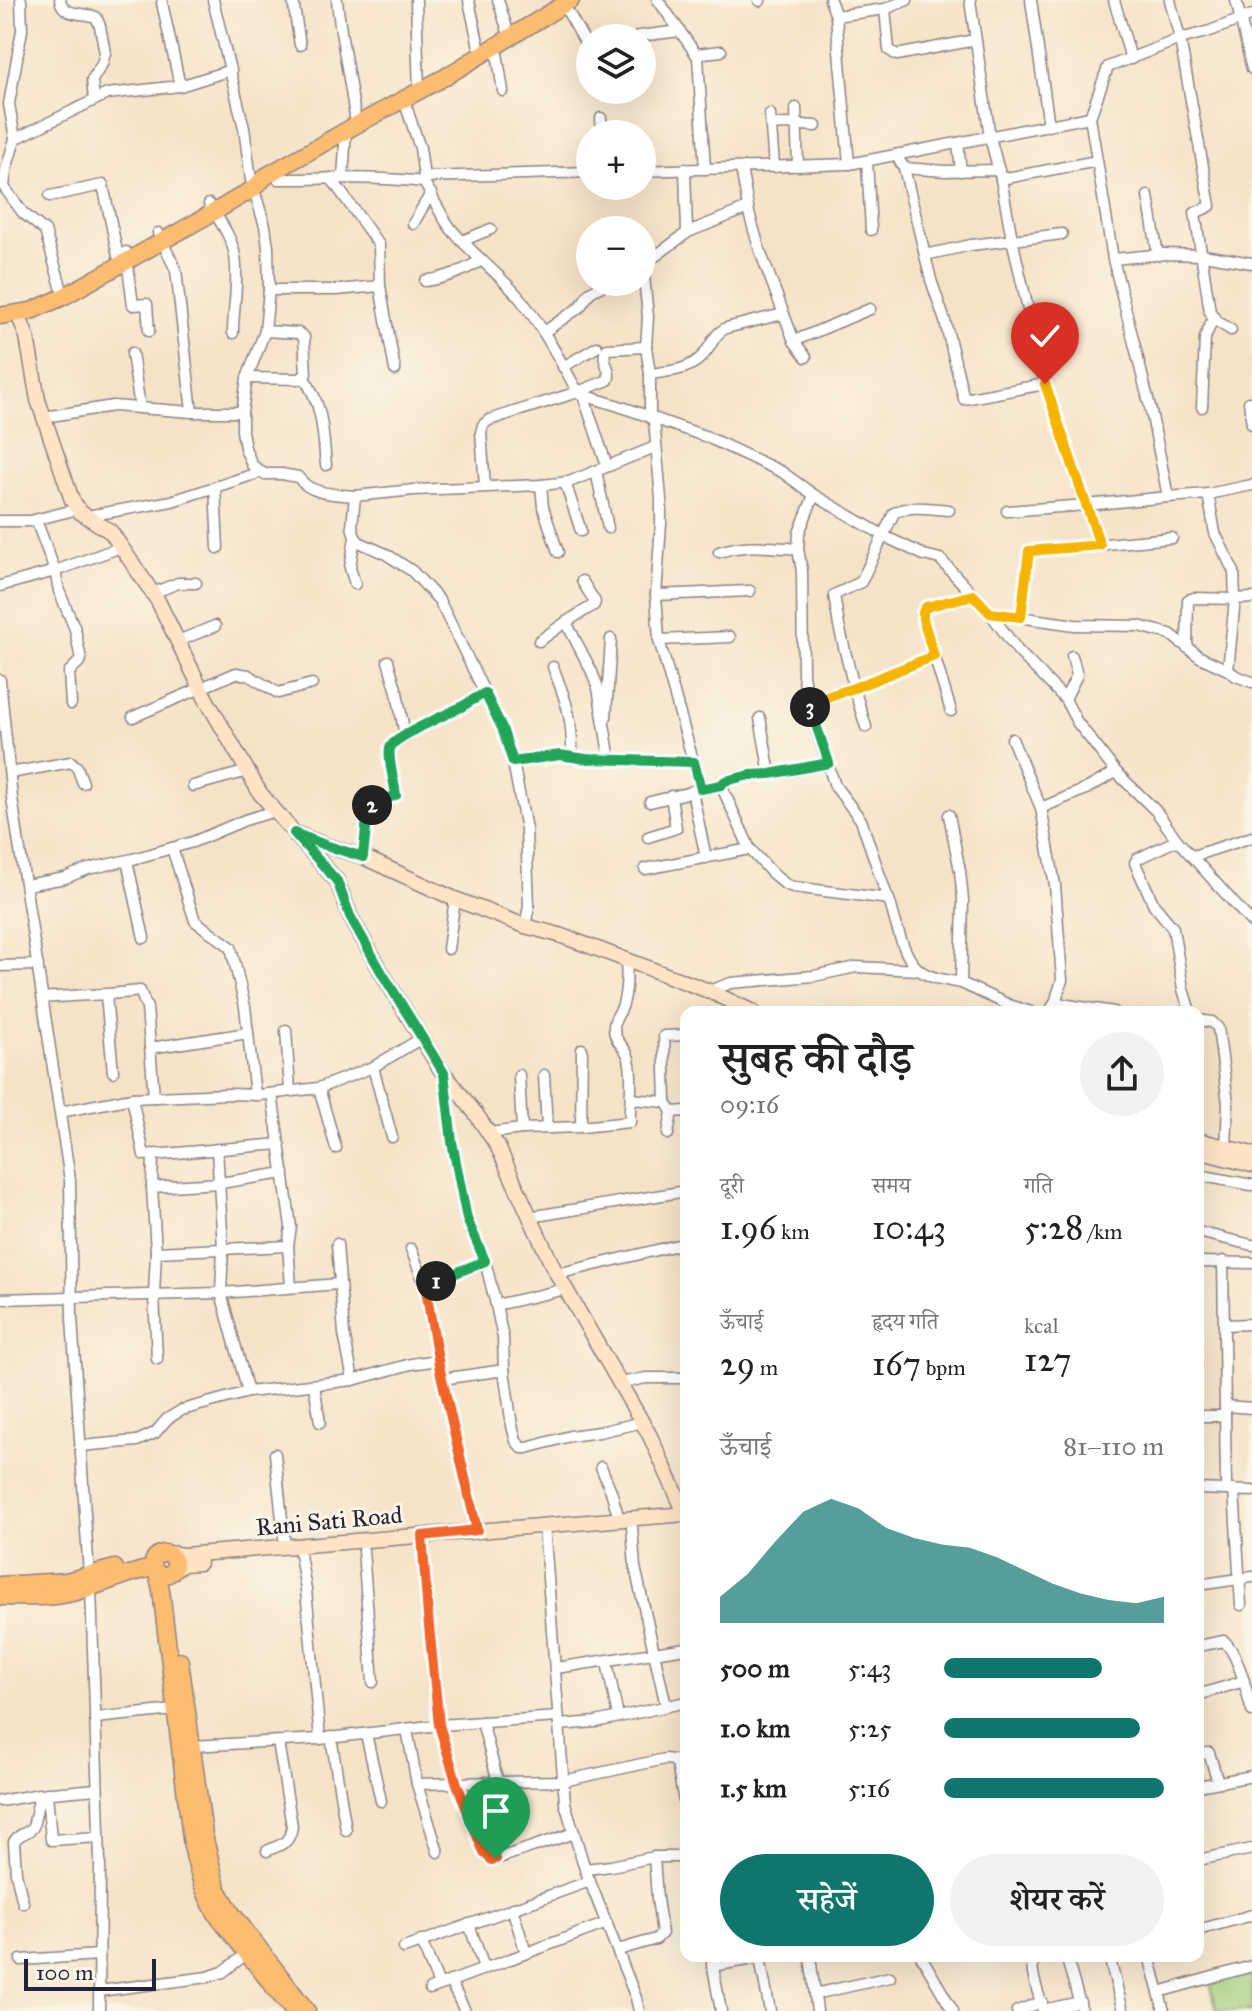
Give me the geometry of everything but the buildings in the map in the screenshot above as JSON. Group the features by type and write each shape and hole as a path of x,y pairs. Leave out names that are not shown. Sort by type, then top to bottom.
{"main road":[{"path":"42,305 62,290 419,92 567,2"},
{"path":"0,316 18,314 63,297 124,256"},
{"path":"0,1597 55,1596 78,1592 90,1581 130,1563 163,1566"},
{"path":"163,1566 161,1590 175,1710 192,1846 200,1881 210,1904 293,2011"},
{"path":"163,1566 169,1586 204,1835 217,1888 238,1922 307,2011"},
{"path":"0,1585 90,1581"}],"street":[{"path":"21,0 22,30 9,104 15,139 4,187 23,213 45,231 62,290"},
{"path":"60,0 67,12 96,17 100,26 105,53 92,80 94,100"},
{"path":"213,0 244,128 262,181 268,247 269,290 265,331 247,378 242,412 245,448 252,465 264,474 298,477 320,493 355,496 565,482 655,447"},
{"path":"293,0 300,45"},
{"path":"337,0 350,79 351,127 343,178"},
{"path":"416,0 419,92"},
{"path":"498,0 503,42 503,91"},
{"path":"658,0 698,57 705,169"},
{"path":"830,0 836,16 849,164"},
{"path":"836,16 885,9 907,0"},
{"path":"970,0 990,137 1045,384 1100,545"},
{"path":"1031,0 1049,126"},
{"path":"1114,0 1131,59"},
{"path":"1170,0 1210,206 1195,213 1208,302 1213,318 1231,330"},
{"path":"1236,0 1252,69"},
{"path":"469,1 481,56"},
{"path":"567,2 577,24"},
{"path":"162,3 180,86"},
{"path":"885,9 889,50 897,55 975,40"},
{"path":"1168,497 1151,411 1113,259 1090,117 1108,67 1252,15"},
{"path":"656,34 680,31"},
{"path":"696,54 721,51"},
{"path":"15,139 107,94 180,86 231,70"},
{"path":"404,100 420,148 424,179 449,227 501,277 544,332 580,393 607,466"},
{"path":"796,108 798,166"},
{"path":"656,170 849,164 1090,117"},
{"path":"774,167 771,120 816,126"},
{"path":"958,143 961,171"},
{"path":"896,155 904,168 964,399 1045,384"},
{"path":"867,161 871,230"},
{"path":"904,168 1000,174 1097,161"},
{"path":"741,168 760,251 794,341 806,357"},
{"path":"685,169 687,233"},
{"path":"262,181 576,173"},
{"path":"331,178 380,249 380,286 395,370"},
{"path":"50,196 103,185 124,256 133,305 147,304 149,331"},
{"path":"413,224 431,193"},
{"path":"1148,196 1158,255"},
{"path":"212,208 224,227 235,256 233,333"},
{"path":"656,256 687,233 748,208"},
{"path":"462,241 491,229"},
{"path":"925,255 971,245 1062,234"},
{"path":"160,237 176,270 192,412"},
{"path":"1113,259 1203,255 1252,263"},
{"path":"425,281 446,278 481,260"},
{"path":"269,290 336,290 380,286"},
{"path":"544,332 580,307 587,296"},
{"path":"646,296 646,347 661,499 656,595 659,640 694,762 706,858"},
{"path":"794,341 870,309"},
{"path":"18,314 27,337 38,400 72,500 83,513 111,532 153,593 201,689 260,793 337,881 350,916 422,1038 498,1147 557,1274 643,1422 680,1501"},
{"path":"650,374 687,368 704,354 718,332 726,328 783,314"},
{"path":"1202,407 1205,338 1213,318"},
{"path":"247,378 300,379 307,371 304,337 298,333 265,331"},
{"path":"563,367 597,347"},
{"path":"485,487 483,425 489,420 580,393 610,379 603,356 607,349 646,347"},
{"path":"132,353 140,408"},
{"path":"303,377 318,404 326,465"},
{"path":"580,393 707,437 782,472 814,495 883,535 924,555 940,559 990,613 1018,651 1065,699 1077,722 1116,772 1156,811 1177,840 1252,923"},
{"path":"1249,402 1252,424"},
{"path":"44,417 113,406 242,412"},
{"path":"596,471 608,528"},
{"path":"1,522 158,505 261,472"},
{"path":"565,482 581,531"},
{"path":"541,485 543,507 558,552"},
{"path":"1007,511 1208,494 1252,485"},
{"path":"215,487 218,548"},
{"path":"1208,494 1215,533 1234,572 1235,599 1228,670"},
{"path":"814,495 799,533 798,549 802,571 803,675 808,703 838,793 861,820 907,955 919,970"},
{"path":"355,496 352,526 355,537 412,571 439,600 502,728 513,762 526,829 529,906 525,926"},
{"path":"866,727 854,688 834,595 861,582 894,513 900,509 949,510"},
{"path":"36,520 81,654 81,660 69,672 71,704"},
{"path":"355,537 350,568 355,584"},
{"path":"1021,617 1029,551 1172,538"},
{"path":"719,552 749,546 798,549"},
{"path":"0,586 55,571 121,547"},
{"path":"539,641 595,604 582,581"},
{"path":"153,593 178,583 196,583"},
{"path":"656,595 750,591"},
{"path":"951,711 923,612 926,607 973,595"},
{"path":"1187,647 1188,600 1252,598"},
{"path":"990,613 1075,625 1139,626 1170,634 1200,657 1252,682"},
{"path":"566,622 594,678 610,760"},
{"path":"178,641 215,626"},
{"path":"659,640 730,637"},
{"path":"605,727 611,639"},
{"path":"808,703 934,656"},
{"path":"1065,699 1077,675 1072,656"},
{"path":"388,661 405,736"},
{"path":"553,667 571,716 572,758"},
{"path":"133,717 236,673 248,675 278,693 312,684"},
{"path":"0,680 10,773 70,1180 72,1298 90,1581 95,1718 99,2011"},
{"path":"363,857 368,809 396,795 391,746 485,693"},
{"path":"760,718 770,774"},
{"path":"1012,739 1041,808 1051,856 1062,980 1053,1006"},
{"path":"513,762 556,755 694,762"},
{"path":"10,773 71,762 77,767 83,783"},
{"path":"650,802 750,775 829,763"},
{"path":"193,786 248,771"},
{"path":"1041,808 1116,772"},
{"path":"721,785 750,849 785,884 888,899"},
{"path":"648,837 676,828 671,796"},
{"path":"26,885 65,878 88,869 193,842 275,811"},
{"path":"949,815 963,900 961,983"},
{"path":"294,833 363,857 455,899 709,991 740,1006"},
{"path":"1193,856 1252,837"},
{"path":"1177,840 1137,859 1135,863 1154,905 1173,928 1188,1006"},
{"path":"172,848 195,921 231,947 245,1007 255,1095"},
{"path":"645,869 750,849"},
{"path":"127,861 144,938"},
{"path":"448,949 455,899"},
{"path":"489,1133 630,1122 631,1065 628,1054 616,1042 614,1029 615,1016 622,1009 627,983 626,961"},
{"path":"0,966 38,965"},
{"path":"709,991 731,983 814,976 856,967 919,970 936,978 961,983 1012,1006"},
{"path":"43,998 140,991 147,1008 154,1097"},
{"path":"106,995 113,1072"},
{"path":"1204,1021 1212,1022 1218,1028 1228,1103 1226,1147"},
{"path":"286,1030 290,1091"},
{"path":"150,1048 248,1033"},
{"path":"668,1134 664,1036 680,1035"},
{"path":"60,1112 132,1098 255,1095 319,1088 373,1067 422,1038"},
{"path":"581,1127 582,1049"},
{"path":"373,1067 392,1137"},
{"path":"444,1073 452,1142 467,1219 485,1261 503,1338 504,1370 516,1441 522,1448 527,1448 643,1422"},
{"path":"519,1075 522,1129"},
{"path":"544,1075 547,1128"},
{"path":"319,1088 336,1148"},
{"path":"272,1094 291,1227 288,1246 291,1287"},
{"path":"132,1098 144,1155 280,1144"},
{"path":"631,1099 680,1110"},
{"path":"1204,1142 1252,1154"},
{"path":"217,1149 223,1248 221,1293 248,1392"},
{"path":"1204,1153 1252,1165"},
{"path":"156,1154 153,1155 152,1187 157,1359"},
{"path":"152,1187 220,1183 284,1173"},
{"path":"1204,1176 1252,1185"},
{"path":"530,1217 680,1192"},
{"path":"1204,1233 1252,1245"},
{"path":"337,1244 344,1334 353,1380"},
{"path":"557,1274 680,1244"},
{"path":"156,1252 288,1246"},
{"path":"411,1249 425,1285 442,1379 477,1530"},
{"path":"425,1285 485,1261"},
{"path":"1223,1261 1225,1411 1241,1605"},
{"path":"1204,1262 1252,1263"},
{"path":"0,1299 221,1293 339,1284"},
{"path":"496,1305 566,1289"},
{"path":"1224,1325 1252,1324"},
{"path":"80,1446 137,1441 155,1433 167,1419 182,1410 248,1392 353,1380 438,1360"},
{"path":"442,1379 504,1370"},
{"path":"621,1383 646,1378 680,1378"},
{"path":"314,1385 320,1422"},
{"path":"1204,1415 1252,1408"},
{"path":"275,1454 285,1547"},
{"path":"601,1467 625,1523 666,1706"},
{"path":"1204,1489 1252,1491"},
{"path":"163,1566 363,1550 423,1540 625,1523 680,1515"},
{"path":"625,1523 680,1523"},
{"path":"545,1529 565,1803 585,1869 639,2011"},
{"name":"Rani Sati Road","path":"163,1566 184,1555 423,1540 477,1530 545,1529"},
{"path":"423,1540 439,1725 457,1784 484,1853 492,1860 574,1833"},
{"path":"363,1550 373,1682"},
{"path":"300,1555 326,1738 346,1830"},
{"path":"1204,1584 1252,1577"},
{"path":"1204,1645 1224,1641 1230,1647 1252,1711"},
{"path":"556,1668 680,1649"},
{"path":"607,1662 618,1717"},
{"path":"1204,1693 1244,1681"},
{"path":"192,1746 278,1742 482,1722 596,1722 680,1703"},
{"path":"95,1718 175,1710"},
{"path":"482,1722 498,1782"},
{"path":"407,1729 417,1784 438,1852"},
{"path":"366,1734 381,1801"},
{"path":"267,1851 290,1838 292,1826 278,1742"},
{"path":"1204,1753 1209,1753 1218,1782"},
{"path":"417,1784 563,1781 665,1759 677,1764 680,1780"},
{"path":"1204,1785 1252,1776"},
{"path":"0,1801 97,1789"},
{"path":"44,1794 51,1840 99,1837"},
{"path":"23,1903 16,1873 14,1842 33,1827 44,1794"},
{"path":"1204,1859 1252,1849"},
{"path":"585,1869 654,1857 680,1857"},
{"path":"618,1950 656,1939 662,1933 654,1857"},
{"path":"404,1948 590,1881"},
{"path":"512,1908 526,1953"},
{"path":"1204,1929 1251,1919"},
{"path":"421,1941 434,1987 607,1923"},
{"path":"469,1924 484,1968"},
{"path":"99,1991 208,1977 223,1972 246,1954"},
{"path":"21,1960 99,1955"},
{"path":"712,1962 721,2011"},
{"path":"764,1962 770,2011"},
{"path":"811,1962 814,2011"},
{"path":"924,1962 953,2011"},
{"path":"1031,1962 1043,2008"},
{"path":"1017,2011 1081,2007 1068,1962"},
{"path":"1111,1962 1123,2011"},
{"path":"1151,1962 1164,2011"},
{"path":"1159,1992 1252,1966"},
{"path":"815,1994 890,1977"},
{"path":"450,1981 465,2011"}],"green space":[{"path":"1252,1967 1252,2011 1217,2011 1210,1982"}],"route":[{"path":"496,1859 492,1860 484,1853 457,1784 439,1725 422,1536 477,1530 440,1370 425,1285 485,1261 467,1219 452,1142 444,1073 350,916 337,881 294,833 363,857 368,809 396,795 391,746 485,693 502,728 513,762 556,755 586,759 694,762 701,789 750,775 829,763 808,703 934,656 923,619 926,607 973,595 990,613 1021,617 1029,551 1100,545 1045,384"}]}
